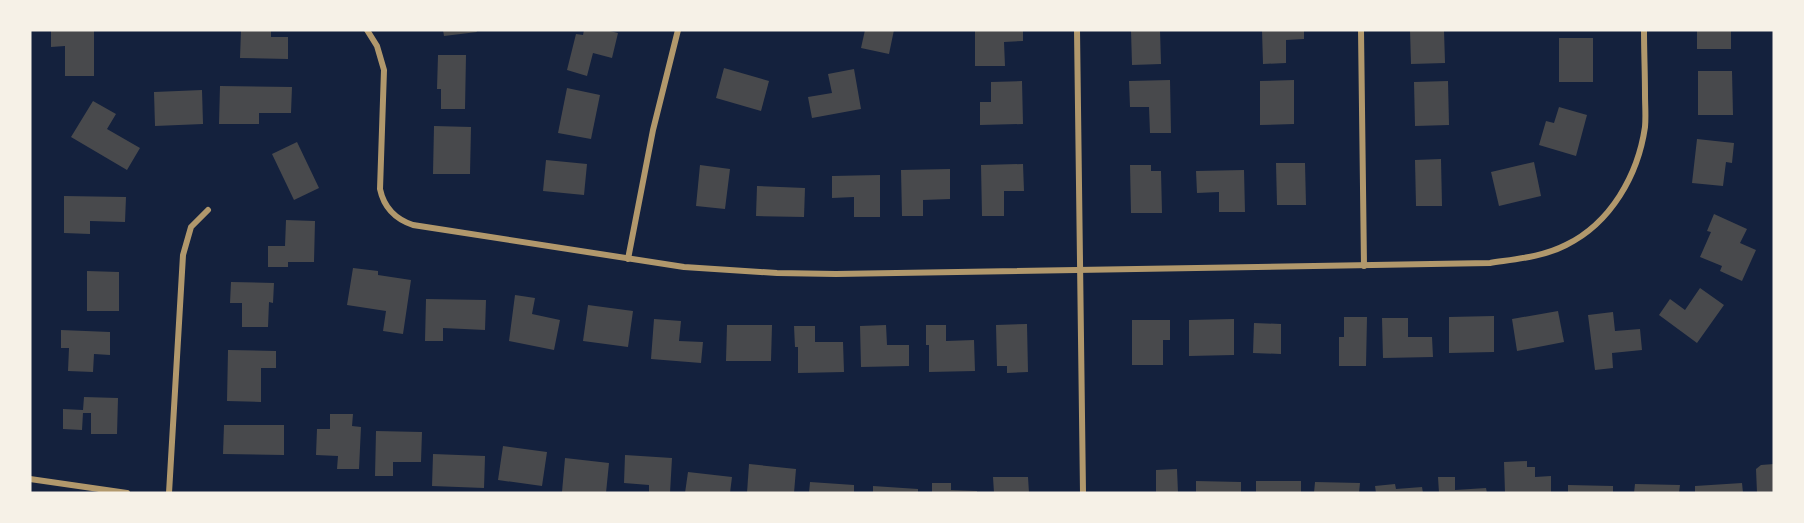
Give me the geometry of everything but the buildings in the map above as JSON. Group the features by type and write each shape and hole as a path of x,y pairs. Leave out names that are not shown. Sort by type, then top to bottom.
{"street":[{"path":"367,30 377,46 384,70 380,189 387,207 400,220 413,225 628,259 694,268 777,273 1490,263 1547,252 1575,240 1592,226 1623,192 1633,172 1640,152 1645,124 1644,30"},
{"path":"628,259 653,130 678,30"},
{"path":"1077,30 1083,493"},
{"path":"1360,30 1364,266"},
{"path":"169,493 183,255 186,237 191,227 208,210"},
{"path":"30,479 127,493"}]}
